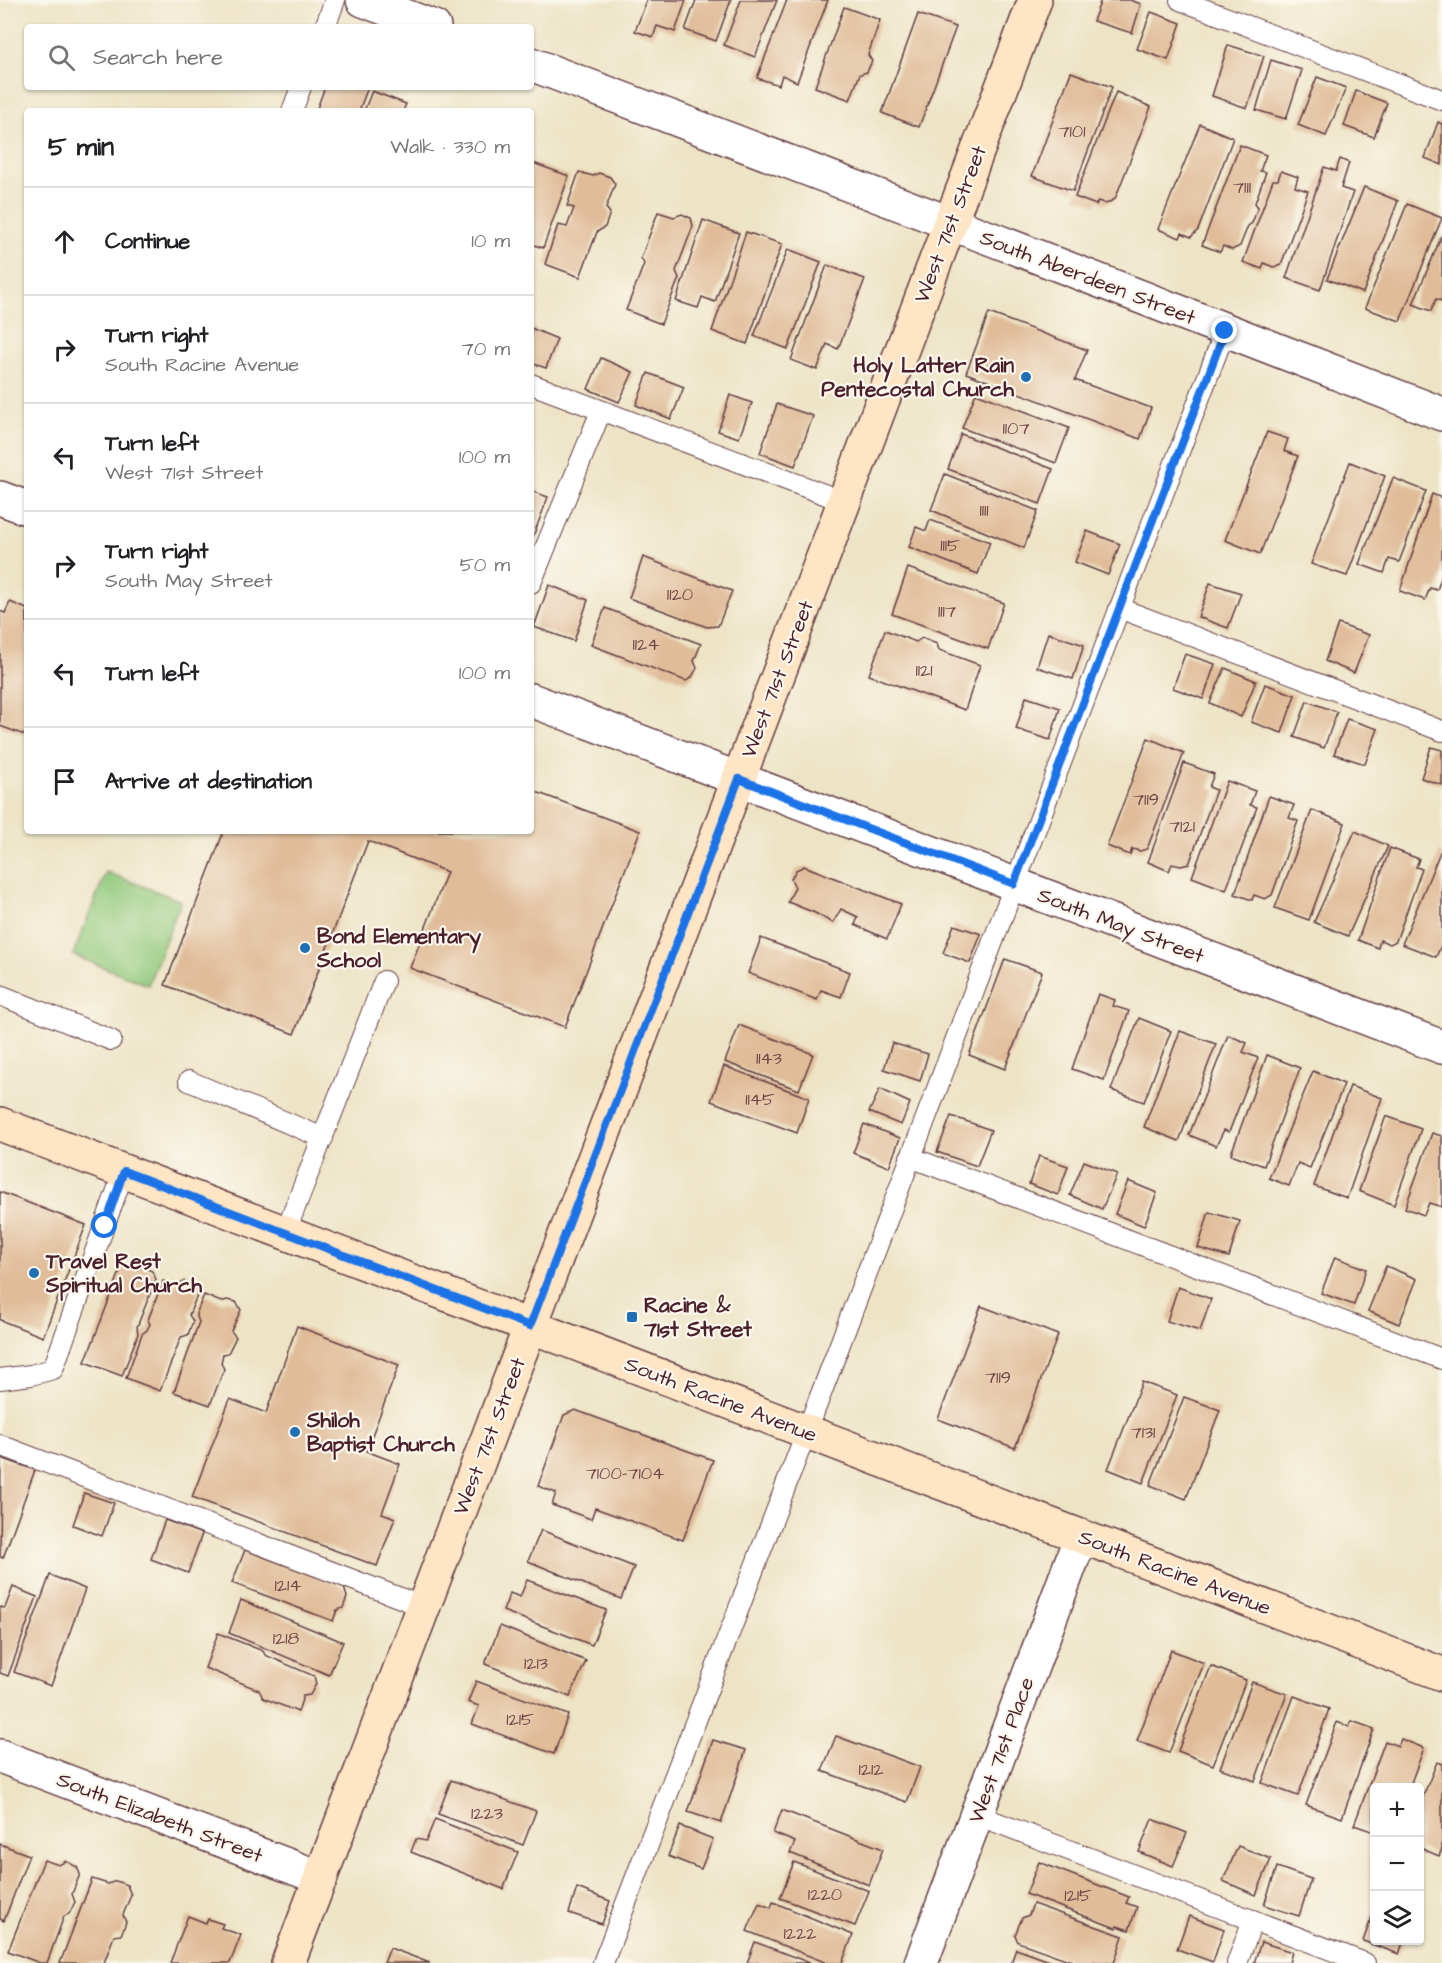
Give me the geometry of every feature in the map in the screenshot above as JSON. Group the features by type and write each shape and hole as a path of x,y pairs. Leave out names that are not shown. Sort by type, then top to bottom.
{"main road":[{"name":"West 71st Street","path":"288,1963 1035,0"},
{"name":"South Racine Avenue","path":"0,1124 1442,1674"}],"street":[{"path":"363,0 426,24"},
{"name":"South Aberdeen Street","path":"534,65 1442,414"},
{"path":"0,498 24,507"},
{"name":"South May Street","path":"534,701 1442,1047"},
{"name":"West 71st Place","path":"921,1963 1081,1536"},
{"name":"South Elizabeth Street","path":"0,1756 321,1878"}],"lane":[{"path":"326,24 335,0"},
{"path":"1180,0 1442,100"},
{"path":"293,108 300,90"},
{"path":"603,1963 1225,331"},
{"path":"534,385 845,502"},
{"path":"534,576 601,411"},
{"path":"1119,608 1442,731"},
{"path":"285,1233 384,981"},
{"path":"0,996 111,1040"},
{"path":"189,1081 323,1138"},
{"path":"910,1157 1442,1359"},
{"path":"0,1379 31,1375 53,1369 124,1171"},
{"path":"0,1445 424,1607"},
{"path":"977,1815 1365,1963"},
{"path":"1237,1963 1253,1920"}],"green space":[{"path":"106,872 181,901 148,985 73,955"}],"building":[{"path":"647,0 686,0 675,32 657,26 653,37 635,31"},
{"path":"696,0 731,0 716,41 685,30"},
{"path":"741,0 777,0 755,57 724,45"},
{"path":"787,0 828,0 797,82 782,75 779,85 757,78"},
{"path":"1101,0 1130,0 1141,4 1132,33 1093,21"},
{"path":"844,7 880,20 868,55 872,61 867,72 860,74 850,100 815,87"},
{"path":"1151,12 1181,23 1168,60 1137,49"},
{"path":"918,14 956,27 919,127 882,113"},
{"path":"1228,45 1264,56 1247,108 1212,96"},
{"path":"1271,60 1302,70 1286,119 1256,110"},
{"path":"1071,72 1112,87 1073,191 1032,176"},
{"path":"1317,77 1346,88 1326,136 1298,125"},
{"path":"324,90 367,90 360,108 317,108"},
{"path":"372,91 406,104 404,108 365,108"},
{"path":"1356,91 1387,103 1374,137 1344,126"},
{"path":"1116,92 1151,107 1115,199 1106,204 1098,201 1096,205 1075,197"},
{"path":"1438,122 1442,124 1442,165 1425,158"},
{"path":"1200,124 1233,138 1198,230 1191,237 1182,233 1180,238 1158,229"},
{"path":"1240,145 1266,155 1260,171 1266,172 1255,203 1258,207 1240,246 1232,250 1223,246 1220,252 1202,245"},
{"path":"1340,159 1349,163 1341,188 1353,192 1320,290 1286,278 1324,167 1336,171"},
{"path":"534,163 569,176 543,248 534,245"},
{"path":"1281,171 1298,177 1295,187 1308,191 1281,265 1273,267 1264,263 1262,269 1243,262 1273,180 1278,180"},
{"path":"579,172 593,176 599,173 610,177 615,184 606,208 610,213 605,227 597,232 580,277 545,264 558,225 567,227 574,208 567,206"},
{"path":"1364,187 1398,201 1363,293 1327,279"},
{"path":"1407,204 1442,218 1400,321 1365,308"},
{"path":"658,212 674,217 682,214 691,218 693,226 676,271 679,278 661,324 626,310 644,264 641,258"},
{"path":"703,220 739,233 715,302 702,297 698,308 676,301"},
{"path":"746,232 782,244 747,344 712,331"},
{"path":"1442,235 1442,301 1436,299 1431,311 1413,304"},
{"path":"788,249 821,262 788,349 754,336"},
{"path":"827,265 865,279 838,349 827,344 817,370 791,360"},
{"name":"Holy Latter Rain Pentecostal Church","path":"989,313 1087,350 1075,380 1151,408 1140,439 966,373"},
{"path":"534,329 557,339 546,368 534,364"},
{"path":"601,358 633,372 619,402 588,389"},
{"path":"648,373 684,387 671,419 636,405"},
{"path":"976,393 1069,428 1056,463 962,428"},
{"path":"730,395 752,403 739,438 718,431"},
{"path":"777,404 813,416 795,466 760,453"},
{"path":"1267,432 1288,439 1284,451 1298,456 1260,554 1225,540"},
{"path":"961,434 1053,469 1040,504 948,469"},
{"path":"1350,462 1385,476 1347,576 1311,564"},
{"path":"945,474 1038,511 1024,548 931,510"},
{"path":"1393,478 1426,491 1399,562 1389,559 1384,573 1359,564"},
{"path":"534,492 548,497 534,534"},
{"path":"1432,494 1442,498 1442,575 1437,590 1430,588 1425,600 1400,591"},
{"path":"930,520 990,542 978,574 909,547 916,527 926,531"},
{"path":"1087,531 1120,544 1108,575 1075,562"},
{"path":"643,557 732,591 718,626 707,627 629,598"},
{"path":"908,568 1004,603 988,649 892,614"},
{"path":"1210,583 1241,593 1228,628 1198,617"},
{"path":"549,585 588,600 574,641 534,627"},
{"path":"10,602 24,608 24,735 0,726 0,611 5,613"},
{"path":"605,608 701,644 694,661 697,668 692,677 686,681 591,645"},
{"path":"1338,624 1369,635 1354,673 1325,661"},
{"path":"885,630 916,642 922,638 937,644 939,650 980,665 965,710 869,675"},
{"path":"1048,633 1084,645 1073,679 1037,667"},
{"path":"1185,654 1215,664 1203,699 1173,688"},
{"path":"1225,668 1256,681 1241,717 1210,703"},
{"path":"1265,684 1295,695 1282,733 1251,722"},
{"path":"1026,697 1060,708 1050,740 1016,729"},
{"path":"1307,701 1337,712 1324,748 1294,737"},
{"path":"1347,719 1378,729 1365,764 1334,754"},
{"path":"1148,738 1184,753 1147,849 1140,851 1132,849 1130,855 1107,846"},
{"path":"1431,747 1442,750 1442,785 1421,778"},
{"path":"1184,763 1214,774 1209,787 1216,790 1189,864 1181,866 1172,864 1169,871 1148,862"},
{"path":"1227,781 1255,791 1250,805 1257,807 1226,890 1192,877"},
{"path":"534,791 640,831 565,1027 410,968 447,872 368,841 294,1034 165,985 223,834 534,834"},
{"path":"1269,796 1294,805 1289,818 1298,821 1272,895 1265,899 1254,895 1252,900 1235,894"},
{"path":"1312,810 1345,823 1309,920 1275,908"},
{"path":"1355,831 1388,846 1348,936 1314,922"},
{"path":"1390,848 1419,859 1416,867 1422,869 1396,941 1390,944 1380,940 1378,948 1358,940"},
{"path":"1440,852 1442,853 1442,943 1436,957 1402,944"},
{"path":"804,866 901,904 887,939 855,925 858,917 841,909 833,923 788,902 795,887 791,879 796,870"},
{"path":"954,925 981,934 970,963 943,953"},
{"path":"761,938 850,972 841,997 821,990 817,1000 748,973"},
{"path":"1005,959 1042,972 1005,1069 969,1055"},
{"path":"1098,994 1115,1000 1113,1006 1129,1011 1104,1080 1072,1069"},
{"path":"1139,1018 1171,1031 1144,1102 1111,1090"},
{"path":"739,1025 813,1054 799,1090 725,1062"},
{"path":"1180,1031 1216,1044 1179,1141 1144,1127"},
{"path":"1228,1035 1247,1043 1243,1052 1258,1058 1229,1132 1224,1130 1216,1146 1189,1135"},
{"path":"892,1043 928,1054 920,1081 884,1069"},
{"path":"1267,1055 1300,1068 1264,1166 1231,1154"},
{"path":"724,1066 809,1098 797,1133 711,1101"},
{"path":"1313,1071 1344,1084 1310,1168 1298,1163 1289,1186 1269,1178"},
{"path":"1350,1086 1382,1098 1347,1198 1314,1186"},
{"path":"880,1089 910,1103 901,1125 869,1112"},
{"path":"951,1116 991,1130 977,1166 937,1152"},
{"path":"1386,1116 1421,1129 1394,1205 1359,1191"},
{"path":"864,1124 900,1138 889,1167 853,1153"},
{"path":"1432,1133 1442,1136 1442,1207 1429,1203 1424,1215 1405,1208"},
{"path":"1039,1156 1068,1166 1058,1195 1029,1184"},
{"path":"1084,1161 1117,1174 1102,1209 1070,1195"},
{"path":"1128,1181 1157,1193 1144,1226 1115,1214"},
{"name":"Travel Rest Spiritual Church","path":"0,1192 86,1225 43,1337 0,1320"},
{"path":"1209,1212 1240,1221 1229,1257 1198,1248"},
{"path":"1335,1257 1366,1269 1354,1305 1321,1293"},
{"path":"123,1264 152,1271 156,1279 137,1327 138,1334 122,1376 85,1362"},
{"path":"1386,1266 1417,1279 1399,1324 1368,1311"},
{"path":"163,1281 176,1285 184,1281 194,1286 198,1293 189,1315 193,1321 188,1335 181,1337 160,1391 126,1378 142,1334 150,1324 148,1320"},
{"path":"1178,1287 1211,1299 1200,1331 1167,1321"},
{"path":"204,1295 221,1302 227,1300 236,1302 241,1310 231,1331 236,1337 228,1353 223,1354 221,1363 224,1369 210,1405 174,1392 199,1322 196,1314"},
{"path":"981,1306 1058,1335 1015,1448 938,1419"},
{"name":"Shiloh Baptist Church","path":"297,1326 399,1365 366,1451 400,1464 382,1513 395,1518 377,1566 192,1497 230,1399 266,1413"},
{"path":"1142,1382 1177,1395 1143,1483 1108,1469"},
{"path":"1184,1397 1220,1410 1186,1499 1150,1485"},
{"path":"575,1410 713,1460 683,1540 595,1508 591,1519 552,1505 556,1493 538,1486 564,1415"},
{"path":"1,1458 35,1470 3,1558 0,1557"},
{"path":"84,1493 114,1503 102,1536 73,1525"},
{"path":"165,1520 202,1534 188,1573 151,1559"},
{"path":"541,1530 634,1567 621,1599 528,1561"},
{"path":"245,1550 344,1587 347,1597 343,1608 337,1610 333,1621 232,1583"},
{"path":"50,1575 85,1589 51,1686 14,1672"},
{"path":"527,1580 606,1610 592,1645 503,1611 510,1593 520,1597"},
{"path":"13,1587 37,1597 8,1676 0,1673 0,1607 5,1608"},
{"path":"241,1600 343,1642 329,1675 229,1633"},
{"path":"500,1626 586,1661 570,1697 485,1664"},
{"path":"218,1633 263,1651 265,1655 314,1676 316,1684 310,1695 303,1696 298,1712 263,1698 259,1690 205,1668"},
{"path":"1171,1650 1204,1663 1169,1753 1137,1741"},
{"path":"1211,1666 1246,1680 1213,1765 1178,1751"},
{"path":"476,1681 568,1715 554,1754 472,1724 479,1706 468,1702"},
{"path":"1252,1682 1287,1694 1255,1781 1220,1768"},
{"path":"1294,1696 1329,1709 1298,1796 1262,1783"},
{"path":"1352,1721 1374,1729 1342,1818 1306,1805 1337,1722 1349,1727"},
{"path":"836,1736 920,1767 907,1802 822,1771"},
{"path":"1401,1739 1424,1748 1411,1783 1370,1783 1370,1831 1354,1825 1385,1741 1398,1746"},
{"path":"713,1740 746,1750 721,1823 688,1812"},
{"path":"1437,1762 1442,1764 1442,1849 1439,1856 1424,1850 1424,1794"},
{"path":"451,1780 536,1811 523,1845 438,1814"},
{"path":"782,1810 883,1849 869,1885 790,1853 795,1842 773,1833"},
{"path":"435,1819 518,1852 503,1889 411,1852 416,1839 426,1841"},
{"path":"1152,1819 1187,1833 1173,1866 1139,1852"},
{"path":"680,1826 713,1839 701,1869 668,1856"},
{"path":"0,1844 29,1855 4,1921 0,1919"},
{"path":"1238,1846 1271,1859 1256,1895 1223,1881"},
{"path":"44,1860 59,1865 66,1861 77,1867 80,1874 72,1894 75,1902 69,1914 64,1916 47,1963 40,1963 8,1951"},
{"path":"794,1862 869,1891 855,1926 780,1898"},
{"path":"1039,1862 1129,1897 1126,1903 1137,1907 1129,1930 1117,1926 1116,1928 1026,1894"},
{"path":"1277,1867 1311,1879 1299,1916 1264,1905"},
{"path":"92,1879 108,1884 116,1881 127,1885 131,1895 123,1915 126,1922 121,1935 114,1936 104,1963 60,1963"},
{"path":"577,1888 610,1901 602,1924 569,1913"},
{"path":"773,1902 853,1935 842,1963 827,1963 747,1931 759,1903 771,1908"},
{"path":"1033,1904 1123,1936 1114,1963 1077,1963 1018,1942 1015,1935 1022,1918 1029,1915"},
{"path":"188,1916 206,1923 208,1919 223,1924 221,1928 241,1935 230,1963 170,1963"},
{"path":"1189,1916 1224,1929 1213,1962 1177,1949"},
{"path":"1370,1922 1370,1944 1363,1941"},
{"path":"755,1942 810,1963 747,1963"},
{"path":"1261,1942 1292,1952 1289,1963 1254,1963"},
{"path":"1374,1945 1402,1945 1399,1954"},
{"path":"390,1948 430,1963 384,1963"},
{"path":"1016,1949 1055,1963 1011,1963"}],"place":[{"name":"Holy Latter Rain Pentecostal Church","path":"1026,377"},
{"name":"Bond Elementary School","path":"305,948"},
{"name":"Travel Rest Spiritual Church","path":"34,1273"},
{"name":"Racine & 71st Street","path":"632,1317"},
{"name":"Shiloh Baptist Church","path":"295,1432"}],"route":[{"path":"105,1226 124,1171 530,1326 739,779 1014,884 1225,331"}]}
